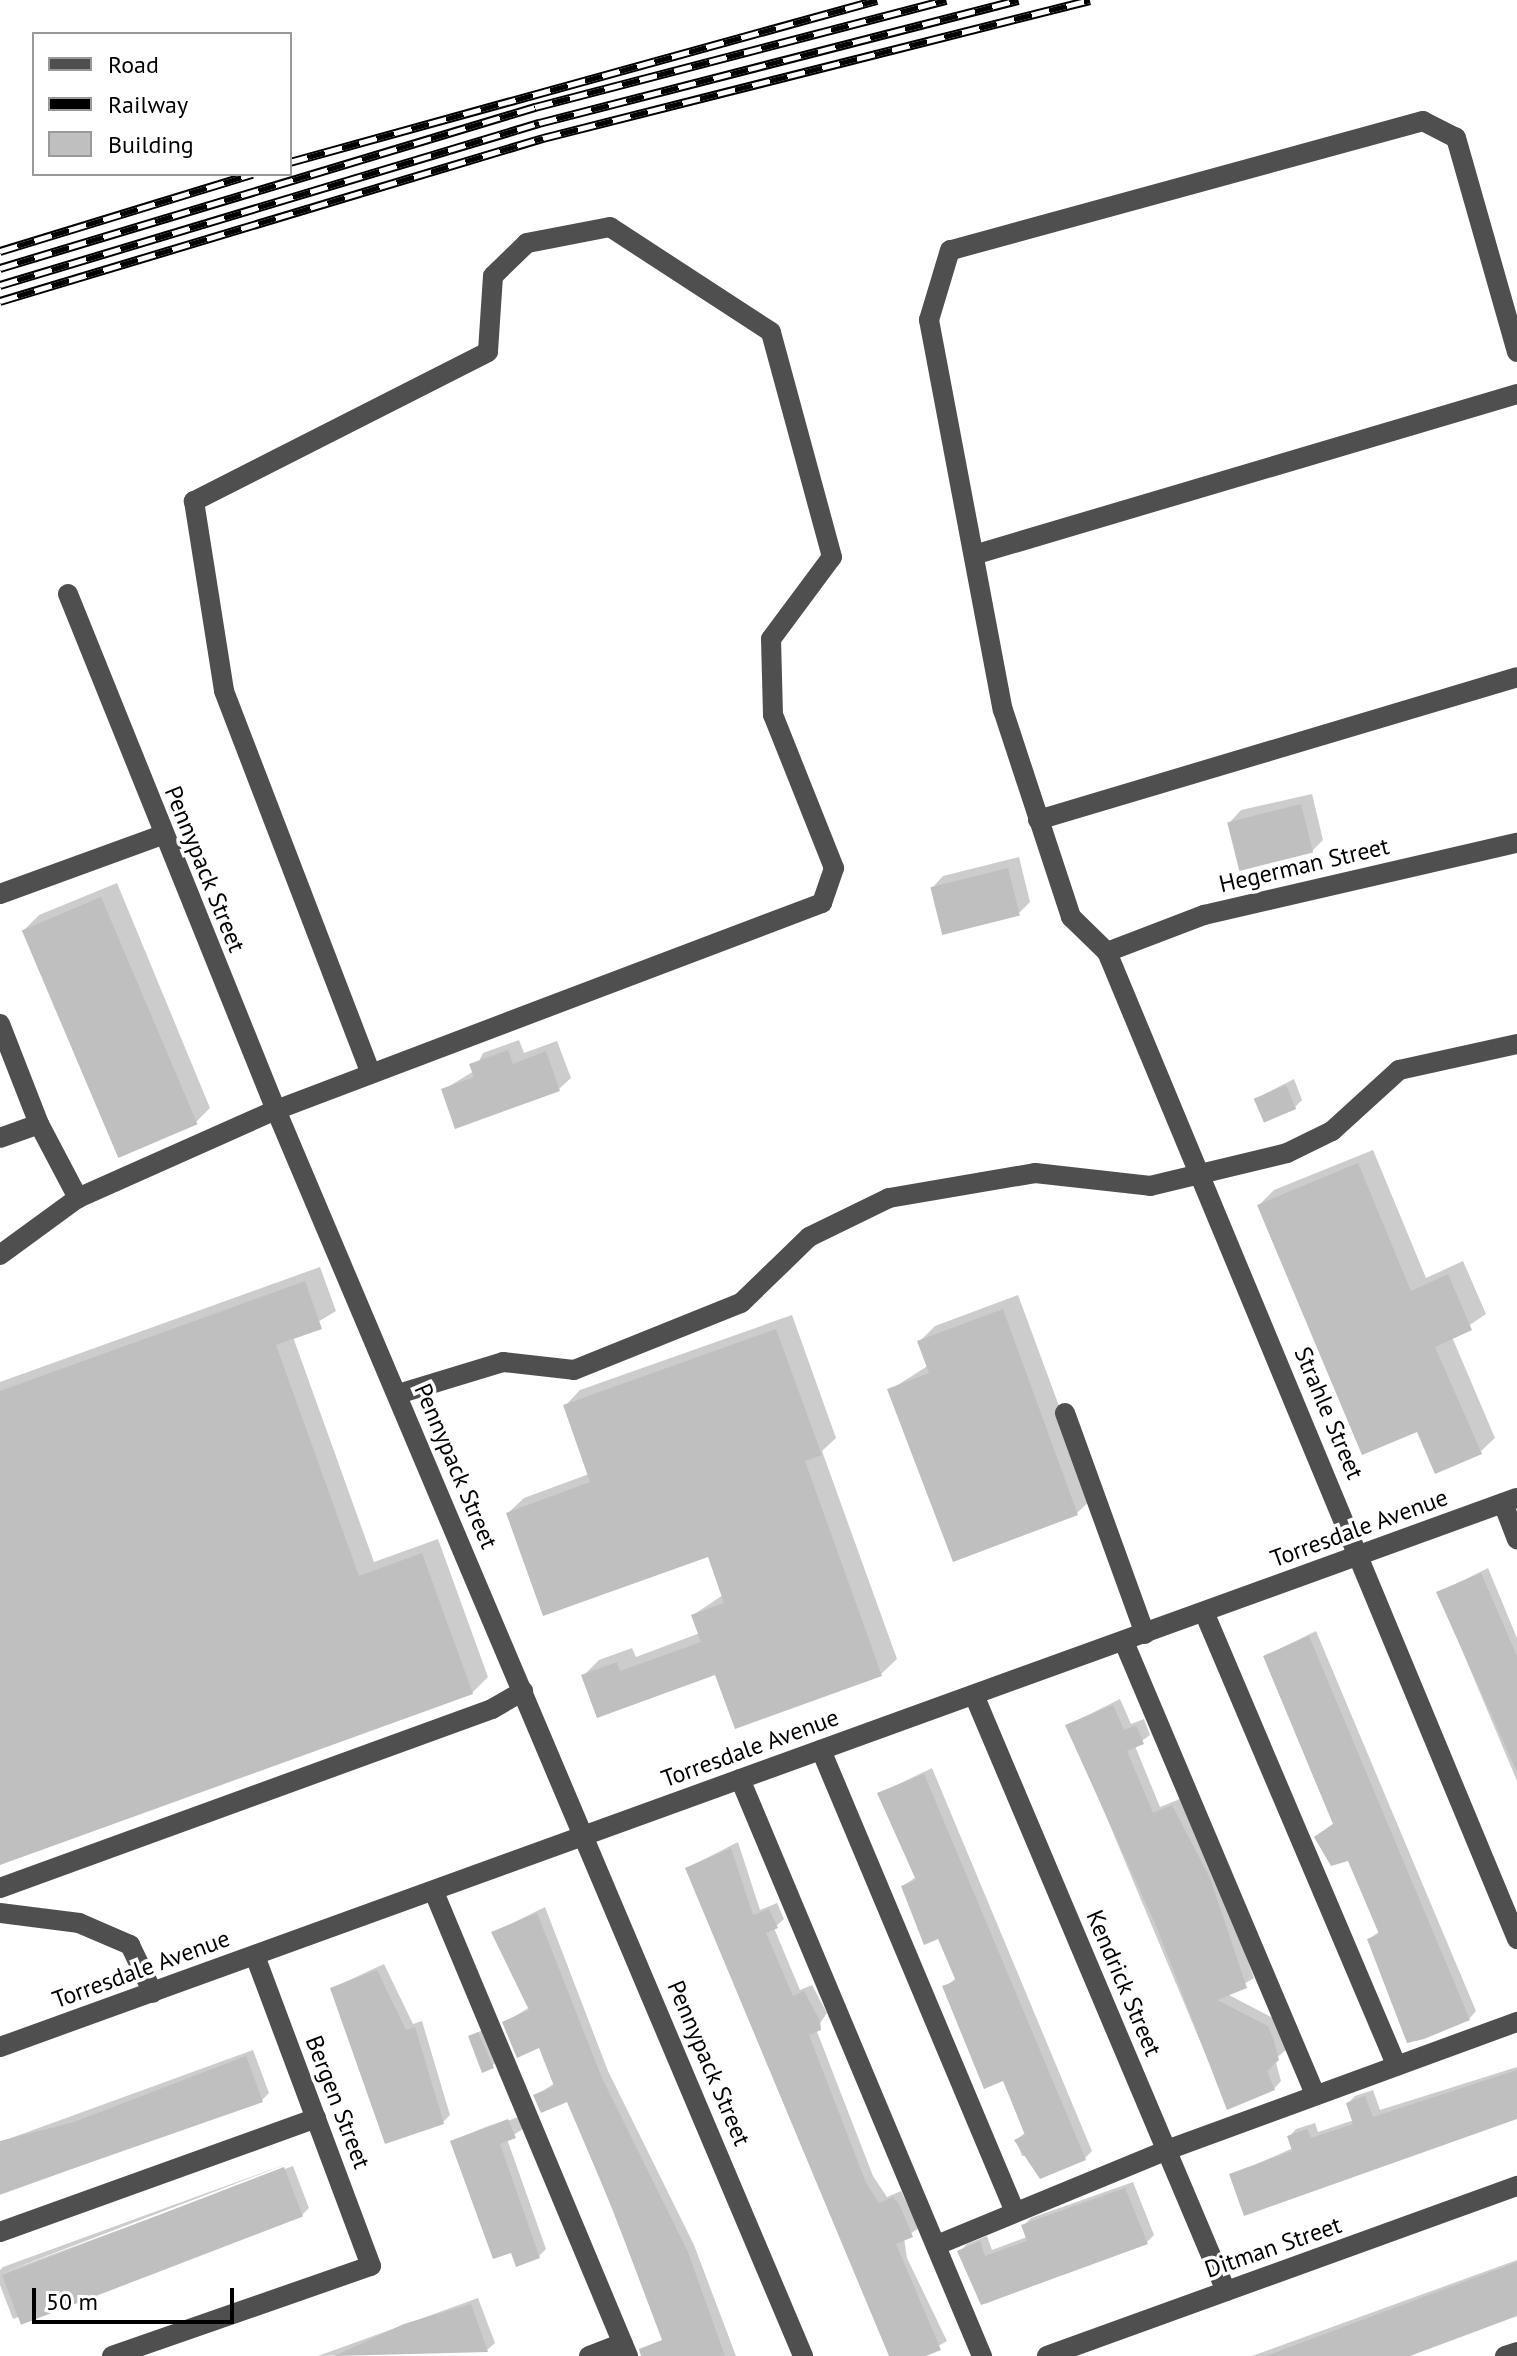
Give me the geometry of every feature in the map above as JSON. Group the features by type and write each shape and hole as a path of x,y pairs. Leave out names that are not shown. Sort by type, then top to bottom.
{"street":[{"path":"1107,952 1071,917 1003,710 977,554 929,320 950,250 1423,121 1456,138 1517,352"},
{"path":"0,1255 78,1198 276,1110 371,1074 822,903 834,868 773,715 771,639 832,557 771,332 610,227 527,243 493,276 488,352 194,501 224,691 371,1074"},
{"path":"977,554 1517,394"},
{"name":"Pennypack Street","path":"68,594 162,835 276,1110 586,1835 803,2356"},
{"path":"1038,820 1517,677"},
{"path":"0,894 162,835"},
{"name":"Hegerman Street","path":"1107,952 1204,915 1517,843"},
{"name":"Strahle Street","path":"1107,952 1517,1939"},
{"path":"0,1024 39,1124 78,1198"},
{"path":"398,1394 503,1362 574,1370 741,1303 809,1237 889,1198 1035,1173 1150,1186 1287,1153 1332,1131 1399,1070 1517,1044"},
{"path":"0,1138 39,1124"},
{"path":"1065,1413 1145,1634"},
{"path":"1510,1500 1517,1539"},
{"name":"Torresdale Avenue","path":"0,2047 1510,1500"},
{"path":"1204,1612 1397,2066"},
{"path":"1124,1642 1315,2095"},
{"path":"0,1888 492,1709 523,1691"},
{"name":"Kendrick Street","path":"974,1695 1226,2291"},
{"path":"821,1750 1015,2212"},
{"path":"740,1779 982,2356"},
{"path":"434,1892 626,2350 589,2356"},
{"path":"0,1913 79,1923 130,1945 153,1993"},
{"name":"Bergen Street","path":"112,2356 371,2266 255,1956"},
{"path":"937,2245 1167,2150 1517,2022"},
{"path":"0,2232 316,2118"},
{"name":"Ditman Street","path":"1047,2356 1517,2186"},
{"path":"1505,2356 1517,2352"}],"building":[{"path":"1301,804 1313,853 1239,871 1227,822"},
{"path":"1008,868 1020,916 942,935 930,887"},
{"path":"101,897 198,1124 118,1158 22,931"},
{"path":"508,1050 513,1064 546,1051 560,1091 455,1129 441,1089 474,1077 469,1064"},
{"path":"1286,1085 1296,1109 1264,1123 1254,1099"},
{"path":"1358,1163 1411,1291 1448,1274 1472,1330 1435,1347 1482,1454 1435,1474 1417,1432 1362,1455 1257,1205"},
{"path":"305,1281 322,1329 276,1345 359,1576 422,1553 473,1694 0,1865 0,1391"},
{"path":"1003,1309 1078,1515 953,1562 887,1389 929,1373 917,1341"},
{"path":"776,1329 822,1455 805,1461 882,1676 735,1729 715,1675 597,1718 581,1675 617,1662 620,1671 701,1642 691,1615 724,1603 708,1557 543,1616 506,1513 590,1482 563,1405"},
{"path":"1481,1573 1517,1656 1517,1772 1436,1592"},
{"path":"1309,1636 1470,2020 1424,2039 1407,2043 1367,1939 1379,1934 1348,1861 1331,1866 1314,1837 1333,1824 1263,1656"},
{"path":"1113,1705 1124,1730 1136,1725 1144,1744 1127,1751 1153,1813 1172,1805 1210,1878 1247,1988 1217,2000 1268,2026 1273,2038 1279,2060 1267,2071 1275,2090 1227,2110 1157,1928 1065,1725"},
{"path":"924,1774 1086,2160 1040,2179 1014,2140 1025,2135 1003,2081 984,2089 942,1986 956,1981 938,1939 924,1945 901,1886 916,1880 877,1793"},
{"path":"731,1848 753,1915 769,1909 778,1928 766,1933 793,1996 804,1991 820,2021 821,2030 809,2035 866,2183 879,2203 893,2197 913,2237 896,2244 941,2350 926,2356 889,2356 685,1868"},
{"path":"537,1913 602,2078 688,2252 725,2356 641,2356 639,2349 662,2340 613,2210 567,2102 541,2113 533,2095 554,2086 539,2048 517,2058 502,2022 529,2010 491,1932"},
{"path":"377,1970 406,2030 415,2027 444,2124 385,2144 330,1988"},
{"path":"478,2032 494,2068 482,2073 468,2036"},
{"path":"246,2056 263,2102 0,2194 0,2141 74,2122"},
{"path":"1517,2070 1517,2119 1244,2216 1229,2174 1292,2151 1287,2136 1307,2129 1311,2138 1353,2124 1346,2103 1365,2096 1373,2117"},
{"path":"508,2119 516,2138 500,2144 540,2258 516,2267 511,2253 493,2259 450,2141"},
{"path":"284,2167 303,2216 21,2325 2,2275"},
{"path":"1125,2188 1148,2244 981,2305 957,2251 980,2241 985,2256 1027,2241 1021,2225"},
{"path":"1517,2262 1517,2316 1410,2356 1266,2356"},
{"path":"471,2304 488,2352 334,2356 404,2324"}],"railway":[{"path":"292,161 877,0"},
{"path":"0,268 535,107 946,0"},
{"path":"0,285 539,123 1018,0"},
{"path":"0,301 543,138 1090,0"},
{"path":"0,251 245,176"}]}
